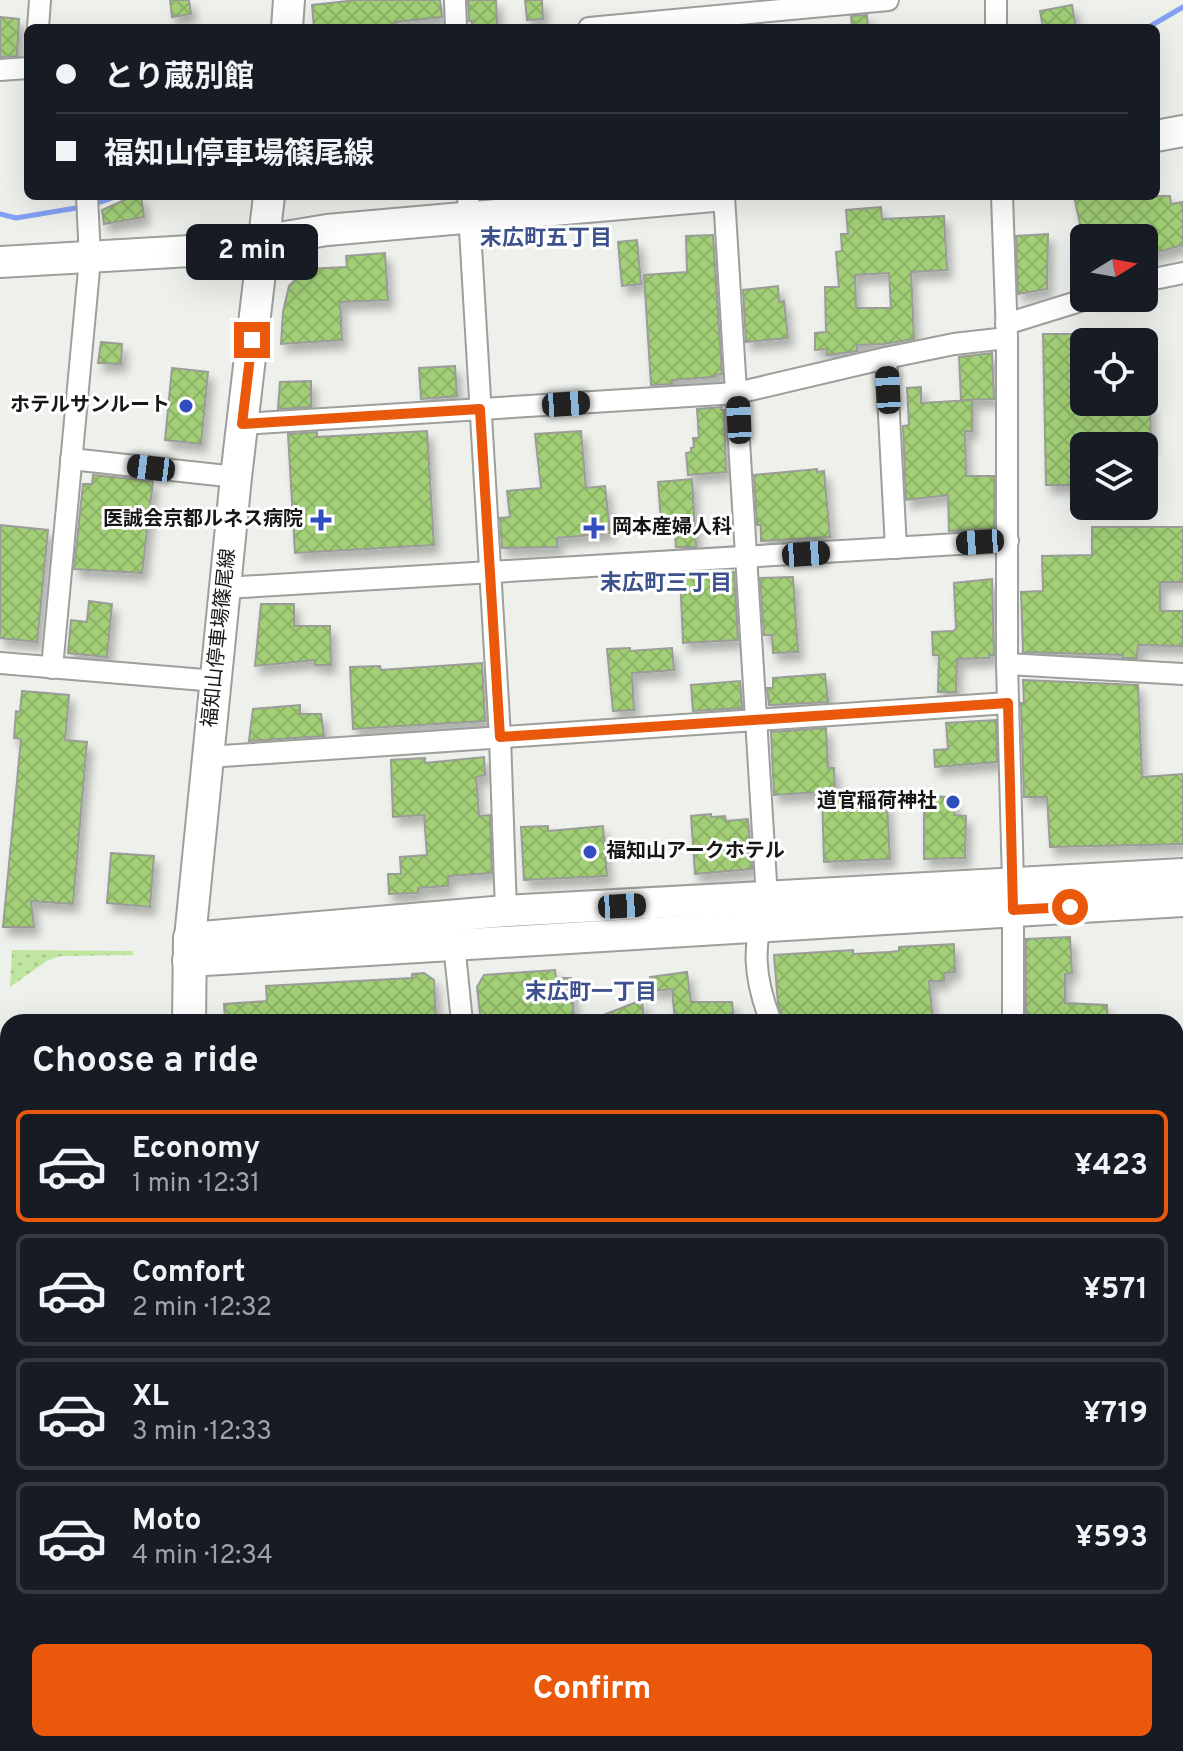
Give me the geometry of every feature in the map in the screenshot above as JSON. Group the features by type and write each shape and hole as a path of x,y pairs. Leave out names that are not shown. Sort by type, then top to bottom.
{"main road":[{"path":"189,949 189,1014"}],"street":[{"path":"38,24 40,0"},
{"path":"287,24 289,0"},
{"path":"455,0 456,24"},
{"path":"627,24 888,0"},
{"path":"996,0 996,24"},
{"path":"0,70 24,68"},
{"path":"1160,135 1183,131"},
{"path":"52,668 90,259 87,200"},
{"name":"福知山停車場篠尾線","path":"189,949 236,477 269,200"},
{"path":"0,262 208,250 468,208 631,200"},
{"path":"724,200 746,557 762,912 754,952 769,1014"},
{"path":"1002,200 1007,331 1007,664 1013,1014"},
{"path":"468,208 500,737 506,911"},
{"path":"1158,278 1183,273"},
{"path":"242,424 737,393 1007,331 1070,306"},
{"path":"886,358 896,548"},
{"path":"71,459 236,477"},
{"path":"225,588 1008,541"},
{"path":"0,663 216,681"},
{"path":"1007,664 1183,674"},
{"path":"208,757 1008,703"},
{"path":"189,949 1013,896 1183,874"},
{"path":"1013,896 1183,901"},
{"path":"453,931 506,911 762,912"},
{"path":"453,931 461,1014"}],"green space":[{"path":"12,950 133,951 133,955 61,956 48,960 10,987"}],"building":[{"path":"170,0 189,0 191,14 172,17"},
{"path":"357,0 440,0 442,17 396,24 314,24 312,5"},
{"path":"468,0 496,0 497,24 472,24 469,21"},
{"path":"525,0 542,0 543,19 527,20"},
{"path":"1072,5 1075,24 1042,24 1040,11"},
{"path":"867,15 868,24 852,24 851,16"},
{"path":"0,17 19,19 17,56 0,57"},
{"path":"1160,196 1170,196 1171,204 1183,202 1183,245 1158,252 1158,224 1080,224 1075,200 1160,200"},
{"path":"124,200 142,200 144,217 104,224 102,210"},
{"path":"881,207 882,219 944,216 947,270 911,272 914,339 857,345 857,351 827,355 827,349 815,350 815,333 826,332 825,287 839,287 836,252 842,251 841,234 848,234 846,210","holes":["889,273 891,308 856,308 855,275"]},
{"path":"1048,234 1047,289 1018,294 1016,236"},
{"path":"713,235 722,374 651,385 644,275 687,272 686,236"},
{"path":"637,240 641,284 622,286 618,242"},
{"path":"385,253 388,300 340,302 342,340 281,344 289,286 305,269 347,267 346,256"},
{"path":"778,286 779,302 784,301 788,338 746,342 743,290"},
{"path":"1043,334 1070,334 1070,416 1150,416 1151,432 1070,432 1070,485 1046,485"},
{"path":"101,342 122,344 121,364 98,363"},
{"path":"992,353 994,399 961,400 959,357"},
{"path":"455,366 457,396 421,399 419,368"},
{"name":"ホテルサンルート","path":"172,368 208,372 201,444 165,440"},
{"path":"311,381 311,407 278,409 280,382"},
{"path":"921,387 921,403 972,400 972,431 965,431 966,476 994,476 994,529 949,531 948,495 906,500 903,426 909,425 907,388"},
{"path":"722,407 726,472 688,475 686,453 694,447 693,438 699,438 697,409"},
{"path":"427,431 434,545 295,553 288,434 317,432 317,437"},
{"path":"581,431 586,488 605,486 610,533 557,538 557,547 502,548 500,518 510,517 507,491 541,488 535,434"},
{"path":"817,469 817,472 824,471 830,537 761,541 754,475"},
{"path":"93,475 153,481 142,573 74,569 83,484 92,484"},
{"path":"692,479 696,547 676,547 674,520 661,521 658,482"},
{"path":"0,525 48,530 37,642 0,638"},
{"path":"1092,527 1183,527 1183,582 1160,582 1160,611 1183,611 1183,646 1138,645 1137,658 1023,652 1021,592 1043,591 1042,556 1092,555"},
{"path":"734,572 738,640 683,643 680,574"},
{"path":"793,577 798,652 773,653 772,635 764,635 760,578"},
{"path":"992,579 994,655 989,655 989,658 957,659 956,692 938,692 939,655 933,655 932,632 956,629 954,583"},
{"path":"89,601 112,604 107,657 68,653 71,620 87,622"},
{"path":"261,604 294,604 294,626 330,626 331,665 315,665 315,660 255,666"},
{"path":"630,648 630,651 672,648 674,670 632,673 634,710 613,711 607,649"},
{"path":"482,663 485,721 353,729 350,667 380,666 381,670"},
{"path":"825,674 828,702 769,705 767,688 773,688 773,678"},
{"path":"1023,680 1138,685 1142,777 1183,774 1183,844 1050,847 1047,797 1024,797"},
{"path":"740,681 742,708 693,711 691,685"},
{"path":"22,691 69,695 65,740 87,742 73,904 31,901 34,927 3,927 21,739 14,738 16,711 20,712"},
{"path":"300,705 300,714 321,714 324,736 249,741 253,709"},
{"path":"996,720 997,762 935,767 934,750 948,749 946,723"},
{"path":"826,728 828,768 834,768 835,791 774,795 771,732"},
{"path":"484,757 485,775 476,777 479,816 490,815 492,873 448,876 448,886 418,888 418,893 389,894 388,874 401,874 400,857 427,855 424,815 393,817 391,760 425,758 425,763"},
{"path":"822,793 866,793 868,805 887,804 890,859 824,862"},
{"path":"924,796 954,797 954,815 966,816 965,858 924,859"},
{"path":"711,814 711,817 725,816 726,821 748,819 752,869 695,874 691,816"},
{"path":"548,826 548,831 603,826 607,876 524,880 521,827"},
{"path":"111,853 154,856 150,907 107,903"},
{"path":"1070,937 1072,973 1065,974 1065,1003 1107,1005 1108,1014 1026,1014 1026,939"},
{"path":"954,944 955,972 944,973 944,981 929,981 932,1014 781,1014 774,955 853,950 853,954 889,952 899,951 899,947"},
{"path":"555,970 556,978 571,978 573,1014 480,1014 477,987 484,975"},
{"path":"687,972 691,1002 732,1002 733,1014 674,1014 672,989 652,991 650,977"},
{"path":"424,973 434,980 436,1014 225,1014 224,1004 267,1001 266,986 412,978 412,974"},
{"path":"642,1000 643,1014 606,1014"}],"waterway":[{"path":"1154,24 1183,7"},
{"path":"92,205 106,200"},
{"path":"0,214 16,218 82,207"}],"place":[{"name":"ホテルサンルート","path":"186,406"},
{"name":"医誠会京都ルネス病院","path":"321,520"},
{"name":"岡本産婦人科","path":"594,528"},
{"name":"道官稲荷神社","path":"953,802"},
{"name":"福知山アークホテル","path":"590,852"}],"district":[{"name":"末広町五丁目","path":"546,239"},
{"name":"末広町三丁目","path":"666,584"},
{"name":"末広町一丁目","path":"591,993"}],"route":[{"path":"252,340 242,424 480,409 500,737 1008,703 1013,910 1070,907"}]}
